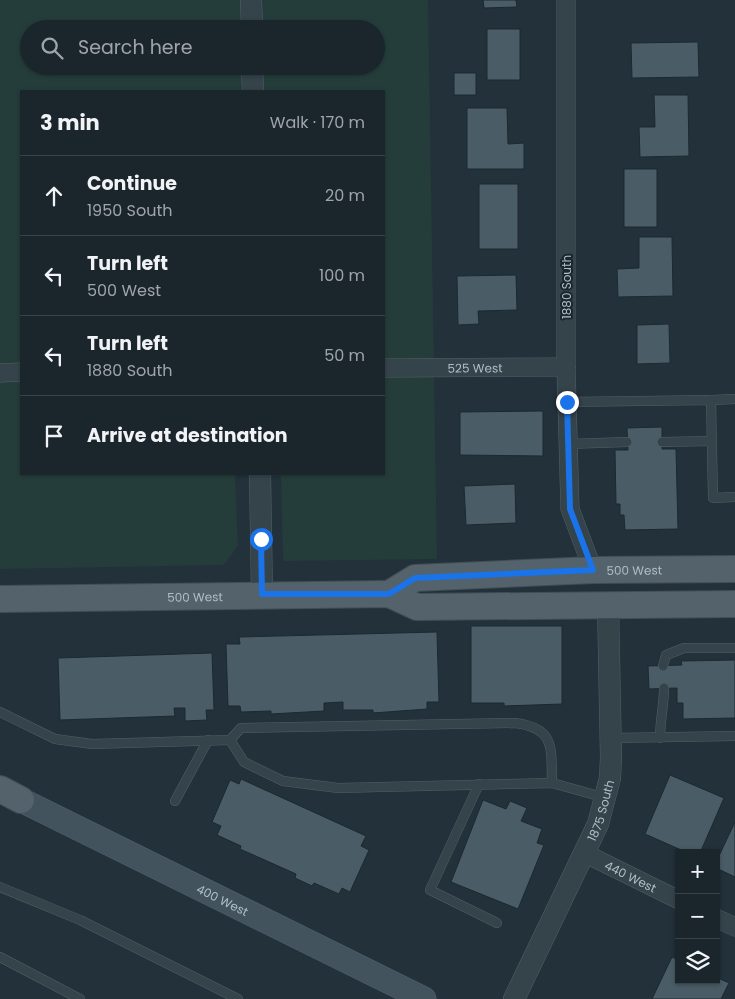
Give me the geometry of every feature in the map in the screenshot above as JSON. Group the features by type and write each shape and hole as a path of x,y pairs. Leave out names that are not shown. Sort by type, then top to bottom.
{"main road":[{"name":"500 West","path":"389,594 415,578 593,570 735,568"},
{"name":"500 West","path":"0,599 262,594 389,594 416,607 735,604"},
{"name":"400 West","path":"7,794 424,999"}],"street":[{"path":"251,0 252,20"},
{"name":"1880 South","path":"566,0 566,366 570,509 593,570"},
{"path":"252,75 253,90"},
{"name":"525 West","path":"385,368 566,366"},
{"path":"0,373 20,372"},
{"path":"260,475 262,594"},
{"name":"1875 South","path":"514,999 598,824 606,798 610,778 612,738 608,605"},
{"name":"440 West","path":"584,853 675,898"},
{"path":"720,920 735,927"}],"lane":[{"path":"567,402 735,399"},
{"path":"711,400 713,498 735,497"},
{"path":"662,442 712,441"},
{"path":"568,444 628,442"},
{"path":"663,666 666,655 677,650 735,648"},
{"path":"660,738 660,715 664,705 664,688"},
{"path":"0,712 54,739 92,744 230,740 241,728 515,723 532,725 544,732 551,744 552,783"},
{"path":"612,738 735,736"},
{"path":"175,801 208,740"},
{"path":"230,740 244,762 283,781 338,788 552,783 606,798"},
{"path":"479,784 430,890 497,923"},
{"path":"0,887 80,920 238,999"},
{"path":"0,958 80,999"}],"green space":[{"path":"0,0 428,0 437,559 283,561 281,476 258,475 385,475 385,90 20,90 20,475 235,475 238,546 224,565 0,569"}],"building":[{"path":"483,0 516,0 517,7 484,8"},
{"path":"487,29 520,29 520,80 487,80"},
{"path":"698,42 699,77 632,78 631,43"},
{"path":"454,73 476,73 476,95 454,95"},
{"path":"654,95 688,95 689,156 640,157 639,127 655,127"},
{"path":"467,108 507,108 508,144 524,143 524,169 467,169"},
{"path":"624,169 657,169 657,227 624,227"},
{"path":"479,184 518,184 518,249 479,249"},
{"path":"639,237 672,237 673,296 618,297 617,269 639,268"},
{"path":"516,275 517,310 478,311 479,324 458,325 457,276"},
{"path":"669,324 670,363 637,364 637,325"},
{"path":"543,411 543,456 460,455 460,412"},
{"path":"662,427 662,449 676,449 678,529 625,530 624,515 620,515 620,504 616,504 615,450 628,450 627,428"},
{"path":"515,484 516,523 466,525 464,486"},
{"path":"471,626 562,626 562,704 504,706 504,703 471,703"},
{"path":"437,632 439,702 427,702 427,709 373,713 373,710 343,710 343,702 324,703 324,711 271,714 271,711 241,712 240,706 228,706 226,644 240,644 239,637"},
{"path":"212,653 214,710 206,710 207,720 185,721 185,708 174,708 175,716 60,720 58,658"},
{"path":"735,660 735,718 683,719 683,703 677,703 677,688 649,689 648,666 682,665 681,661"},
{"path":"670,775 724,798 702,849 679,849 645,834"},
{"path":"241,779 366,836 361,846 369,850 350,892 342,888 339,894 314,883 312,886 295,878 296,874 240,849 241,846 217,835 221,826 212,822 230,780 239,784"},
{"path":"483,800 506,809 510,801 527,808 521,821 542,829 537,843 544,845 518,909 451,882"},
{"path":"735,822 735,877 720,870 720,854"},
{"path":"672,957 675,958 675,984 720,984 720,979 729,983 721,999 652,999"}],"route":[{"path":"261,539 262,594 389,594 415,578 593,570 570,509 567,402"}]}
